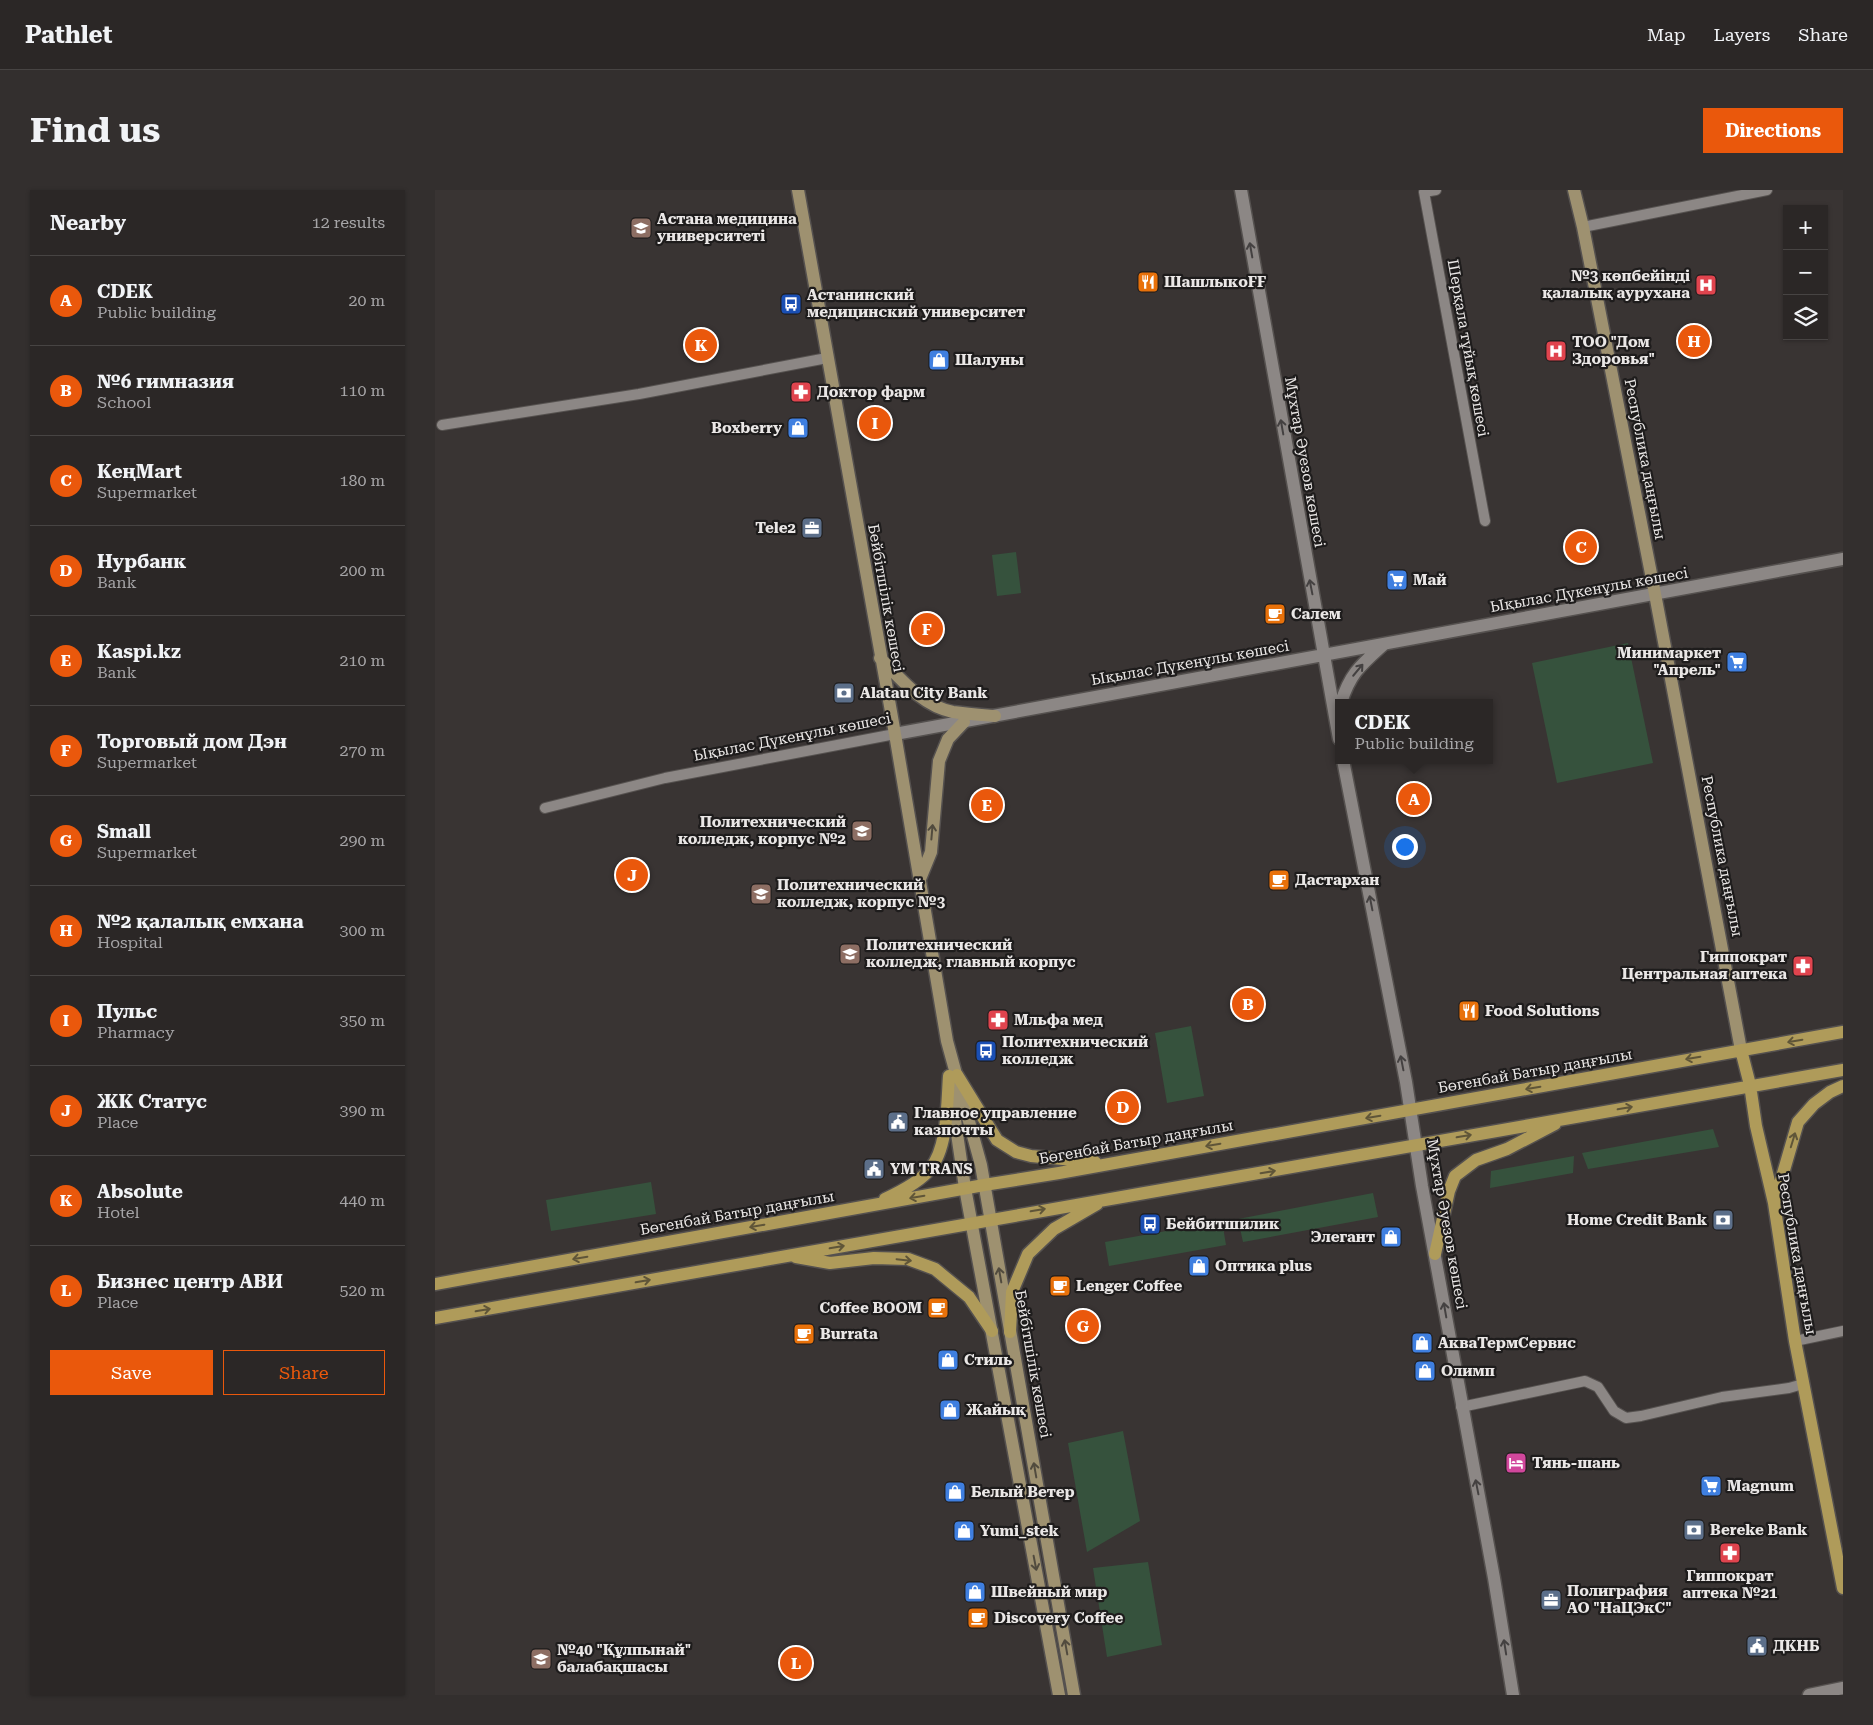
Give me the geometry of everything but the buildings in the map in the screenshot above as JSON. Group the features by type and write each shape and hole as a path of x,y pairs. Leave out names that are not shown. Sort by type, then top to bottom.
{"main road":[{"name":"Бейбітшілік көшесі","path":"798,190 895,734 953,1076 965,1188 1059,1695"},
{"name":"Республика даңғылы","path":"1574,190 1583,227 1655,594 1741,1050 1774,1204 1795,1341 1843,1588"},
{"path":"880,658 913,692 932,705 952,712 995,716"},
{"path":"919,878 931,852 939,761 948,739 964,722"},
{"name":"Бөгенбай Батыр даңғылы","path":"435,1284 984,1184 1411,1111 1843,1032"},
{"path":"435,1318 1107,1198 1293,1168 1416,1144 1843,1070"},
{"name":"Бейбітшілік көшесі","path":"953,1076 981,1165 1074,1695"},
{"path":"953,1076 997,1140 1016,1152 1031,1156 1110,1163"},
{"path":"872,1205 905,1189 930,1170 941,1149 953,1076"},
{"path":"1774,1204 1798,1122 1814,1104 1830,1092 1843,1086"},
{"path":"1435,1254 1449,1191 1455,1176 1476,1160 1507,1149 1566,1118"},
{"path":"1010,1332 1012,1292 1028,1254 1054,1228 1107,1198"},
{"path":"786,1256 830,1263 874,1258 908,1259 935,1269 969,1297 992,1331"}],"street":[{"name":"Мұхтар Әуезов көшесі","path":"1241,190 1302,538 1335,706"},
{"name":"Шерқала тұйық көшесі","path":"1436,190 1424,192 1485,521"},
{"path":"1583,227 1767,190"},
{"path":"442,425 639,394 827,358"},
{"name":"Ықылас Дүкенұлы көшесі","path":"545,808 665,778 1843,559"},
{"path":"1342,699 1355,670 1385,644"},
{"name":"Мұхтар Әуезов көшесі","path":"1344,764 1411,1111 1461,1407 1494,1578 1513,1695"},
{"path":"1795,1341 1843,1331"},
{"path":"1461,1407 1585,1381 1598,1387 1614,1411 1626,1418 1722,1397 1789,1388 1803,1384"},
{"path":"1809,1695 1843,1688"}],"green space":[{"path":"1016,552 1021,593 997,596 992,555"},
{"path":"1628,643 1653,763 1557,783 1532,663"},
{"path":"1191,1026 1204,1096 1167,1103 1155,1033"},
{"path":"1713,1129 1719,1147 1588,1169 1582,1153"},
{"path":"1574,1156 1573,1173 1490,1188 1491,1171"},
{"path":"651,1182 656,1214 551,1231 546,1200"},
{"path":"1373,1193 1378,1217 1243,1242 1238,1219"},
{"path":"1222,1221 1226,1245 1109,1266 1105,1242"},
{"path":"1123,1431 1140,1521 1087,1552 1068,1443"},
{"path":"1148,1562 1162,1645 1107,1657 1093,1568"}],"place":[{"name":"Астана медицина университеті","path":"641,228"},
{"name":"ШашлыкoFF","path":"1148,282"},
{"name":"№3 көпбейінді қалалық аурухана","path":"1706,285"},
{"name":"Астанинский медицинский университет","path":"791,304"},
{"name":"№2 қалалық емхана","path":"1694,341"},
{"name":"Absolute","path":"701,345"},
{"name":"ТОО \"Дом Здоровья\"","path":"1556,351"},
{"name":"Шалуны","path":"939,360"},
{"name":"Доктор фарм","path":"801,392"},
{"name":"Пульс","path":"875,423"},
{"name":"Boxberry","path":"798,428"},
{"name":"Tele2","path":"812,528"},
{"name":"КеңMart","path":"1581,547"},
{"name":"Май","path":"1397,580"},
{"name":"Салем","path":"1275,614"},
{"name":"Торговый дом Дэн","path":"927,629"},
{"name":"Минимаркет \"Апрель\"","path":"1737,662"},
{"name":"Alatau City Bank","path":"844,693"},
{"name":"CDEK","path":"1414,799"},
{"name":"Kaspi.kz","path":"987,805"},
{"name":"Политехнический колледж, корпус №2","path":"862,831"},
{"name":"ЖК Статус","path":"632,875"},
{"name":"Дастархан","path":"1279,880"},
{"name":"Политехнический колледж, корпус №3","path":"761,894"},
{"name":"Политехнический колледж, главный корпус","path":"850,954"},
{"name":"Гиппократ Центральная аптека","path":"1803,966"},
{"name":"№6 гимназия","path":"1248,1004"},
{"name":"Food Solutions","path":"1469,1011"},
{"name":"Мльфа мед","path":"998,1020"},
{"name":"Политехнический колледж","path":"986,1051"},
{"name":"Нурбанк","path":"1123,1107"},
{"name":"Главное управление казпочты","path":"898,1122"},
{"name":"YM TRANS","path":"874,1169"},
{"name":"Home Credit Bank","path":"1723,1220"},
{"name":"Бейбитшилик","path":"1150,1224"},
{"name":"Элегант","path":"1391,1237"},
{"name":"Оптика plus","path":"1199,1266"},
{"name":"Lenger Coffee","path":"1060,1286"},
{"name":"Coffee BOOM","path":"938,1308"},
{"name":"Small","path":"1083,1326"},
{"name":"Burrata","path":"804,1334"},
{"name":"АкваТермСервис","path":"1422,1343"},
{"name":"Стиль","path":"948,1360"},
{"name":"Олимп","path":"1425,1371"},
{"name":"Жайық","path":"950,1410"},
{"name":"Тянь-шань","path":"1516,1463"},
{"name":"Magnum","path":"1711,1486"},
{"name":"Белый Ветер","path":"955,1492"},
{"name":"Bereke Bank","path":"1694,1530"},
{"name":"Yumi_stek","path":"964,1531"},
{"name":"Гиппократ аптека №21","path":"1730,1553"},
{"name":"Швейный мир","path":"975,1592"},
{"name":"Полиграфия АО \"НаЦЭкС\"","path":"1551,1600"},
{"name":"Discovery Coffee","path":"978,1618"},
{"name":"ДКНБ","path":"1757,1646"},
{"name":"№40 \"Құлпынай\" балабақшасы","path":"541,1659"},
{"name":"Бизнес центр АВИ","path":"796,1663"}]}
